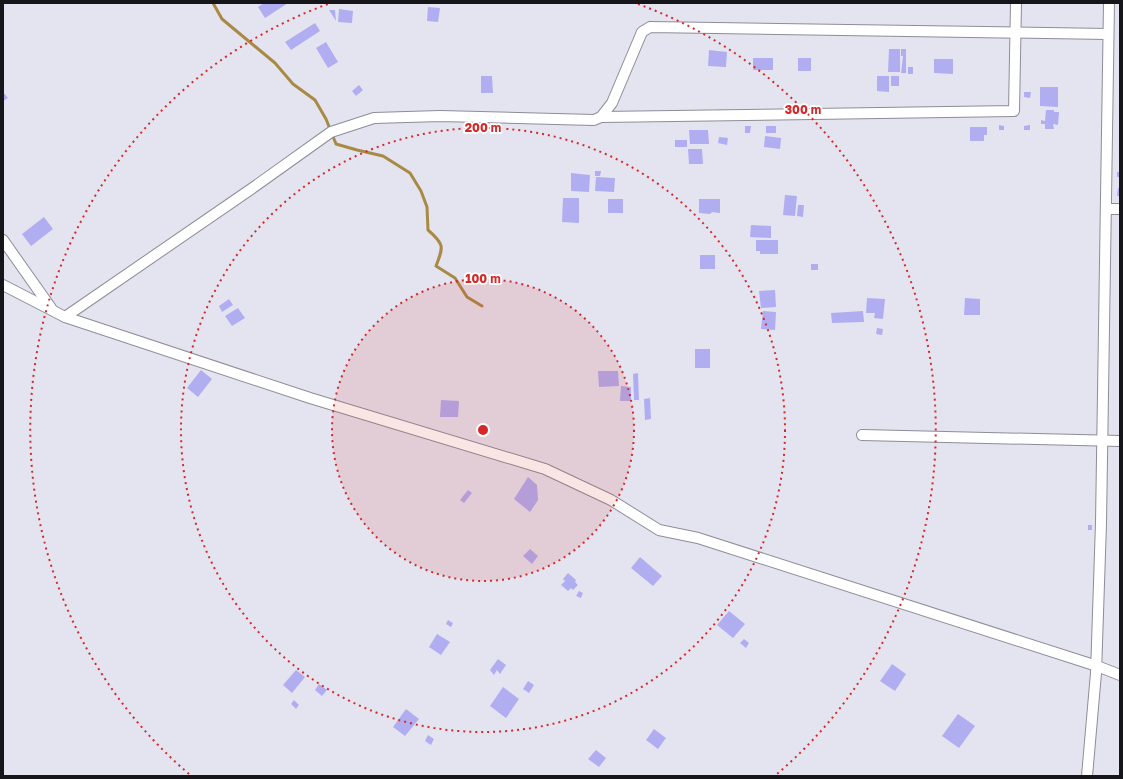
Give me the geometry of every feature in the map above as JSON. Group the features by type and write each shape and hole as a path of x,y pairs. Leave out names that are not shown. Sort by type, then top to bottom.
{"street":[{"path":"65,317 331,132 374,118 440,116 594,120 601,117 1014,111 1016,3"},
{"path":"1088,776 1096,666 1102,441 1109,3"},
{"path":"601,117 612,103 642,32 650,27 1108,34"},
{"path":"1106,209 1120,209"},
{"path":"3,240 52,310"},
{"path":"3,285 65,317 310,398 545,469 611,500 659,530 698,538 1096,666 1120,676"},
{"path":"862,435 1120,441"}],"building":[{"path":"264,3 288,3 265,18 258,7"},
{"path":"428,7 440,8 438,22 427,21"},
{"path":"339,9 353,11 352,23 338,22"},
{"path":"329,10 335,10 336,21"},
{"path":"315,23 320,31 291,50 285,42"},
{"path":"326,42 338,62 328,68 316,48"},
{"path":"889,49 900,49 900,72 888,72"},
{"path":"901,49 906,49 906,73 901,73 903,56 901,56"},
{"path":"709,50 727,52 726,67 708,66"},
{"path":"753,58 773,58 773,70 753,70"},
{"path":"798,58 811,58 811,71 798,71"},
{"path":"934,59 953,59 953,74 934,73"},
{"path":"908,67 913,67 913,74 908,74"},
{"path":"481,76 492,76 493,93 481,93"},
{"path":"877,76 889,76 889,92 877,91"},
{"path":"891,76 899,76 899,86 891,86"},
{"path":"359,85 363,90 356,96 352,91"},
{"path":"1040,87 1058,87 1058,107 1040,106"},
{"path":"3,92 8,98 3,101"},
{"path":"1024,92 1031,92 1030,98 1024,97"},
{"path":"1046,110 1054,110 1054,112 1059,112 1058,125 1053,124 1054,129 1045,129 1045,124 1041,124 1041,120 1045,121"},
{"path":"999,125 1004,126 1004,130 999,130"},
{"path":"1030,125 1030,130 1024,130 1024,126"},
{"path":"745,126 751,126 750,133 745,133"},
{"path":"766,126 776,126 776,133 766,133"},
{"path":"970,127 987,127 987,135 984,135 984,141 970,141"},
{"path":"689,130 708,130 709,144 690,144"},
{"path":"765,136 781,138 780,149 764,147"},
{"path":"719,137 728,138 727,145 718,143"},
{"path":"675,140 687,140 687,147 675,147"},
{"path":"688,149 702,149 703,164 689,164"},
{"path":"595,171 601,171 600,176 595,176"},
{"path":"1117,172 1120,172 1120,177 1117,177"},
{"path":"571,173 590,175 589,192 571,191"},
{"path":"596,177 615,178 614,192 595,191"},
{"path":"1118,188 1120,188 1120,196 1117,196"},
{"path":"785,195 797,196 795,216 783,215"},
{"path":"563,198 579,198 579,223 562,222"},
{"path":"608,199 623,199 623,213 608,213"},
{"path":"699,199 720,199 720,213 699,213"},
{"path":"798,205 804,205 803,217 797,216"},
{"path":"44,217 53,229 31,246 22,234"},
{"path":"751,225 771,226 771,238 750,237"},
{"path":"756,240 778,240 778,254 760,254 760,251 756,251"},
{"path":"700,255 715,255 715,269 700,269"},
{"path":"811,264 818,264 818,270 811,270"},
{"path":"775,290 776,307 761,308 759,291"},
{"path":"867,298 885,299 883,319 874,318 875,313 866,313"},
{"path":"965,298 980,299 980,315 964,315"},
{"path":"229,299 233,305 222,312 219,306"},
{"path":"238,308 245,318 232,326 225,316"},
{"path":"763,311 776,312 775,330 761,329"},
{"path":"863,311 864,322 832,323 831,313"},
{"path":"877,328 883,329 882,335 876,334"},
{"path":"695,349 710,349 710,368 695,368"},
{"path":"201,370 212,379 198,397 187,388"},
{"path":"598,371 618,371 619,386 599,387"},
{"path":"638,373 639,400 634,400 633,374"},
{"path":"621,386 631,387 631,401 620,401"},
{"path":"650,398 651,419 645,420 644,399"},
{"path":"441,400 459,401 458,417 440,417"},
{"path":"528,477 537,485 538,500 530,512 514,499"},
{"path":"468,490 472,493 464,503 460,500"},
{"path":"1088,525 1092,525 1092,530 1088,530"},
{"path":"530,549 538,556 532,564 523,556"},
{"path":"640,557 662,576 653,586 631,568"},
{"path":"568,573 576,580 575,582 578,585 573,590 571,588 568,591 561,585 565,581 563,579"},
{"path":"579,591 583,593 581,598 576,596"},
{"path":"729,611 745,624 733,638 717,625"},
{"path":"448,620 453,623 451,627 446,624"},
{"path":"437,634 450,642 441,655 429,647"},
{"path":"744,639 749,643 746,648 740,643"},
{"path":"498,659 506,665 500,674 497,670 494,675 490,670"},
{"path":"892,664 906,674 895,691 880,681"},
{"path":"296,670 305,677 292,693 283,685"},
{"path":"528,681 534,685 529,693 523,689"},
{"path":"319,684 327,690 322,696 315,690"},
{"path":"503,687 519,699 506,718 490,706"},
{"path":"294,700 299,705 296,709 291,704"},
{"path":"406,709 419,719 405,736 393,727"},
{"path":"958,714 975,726 959,748 942,736"},
{"path":"654,729 666,738 658,749 646,740"},
{"path":"428,735 434,739 431,745 425,741"},
{"path":"596,750 606,758 599,767 588,759"}],"waterway":[{"path":"213,3 222,19 275,63 293,84 315,100 326,119 336,144 383,156 410,173 421,191 427,207 428,230 440,242 441,250 436,266 455,278 467,297 482,306"}]}
